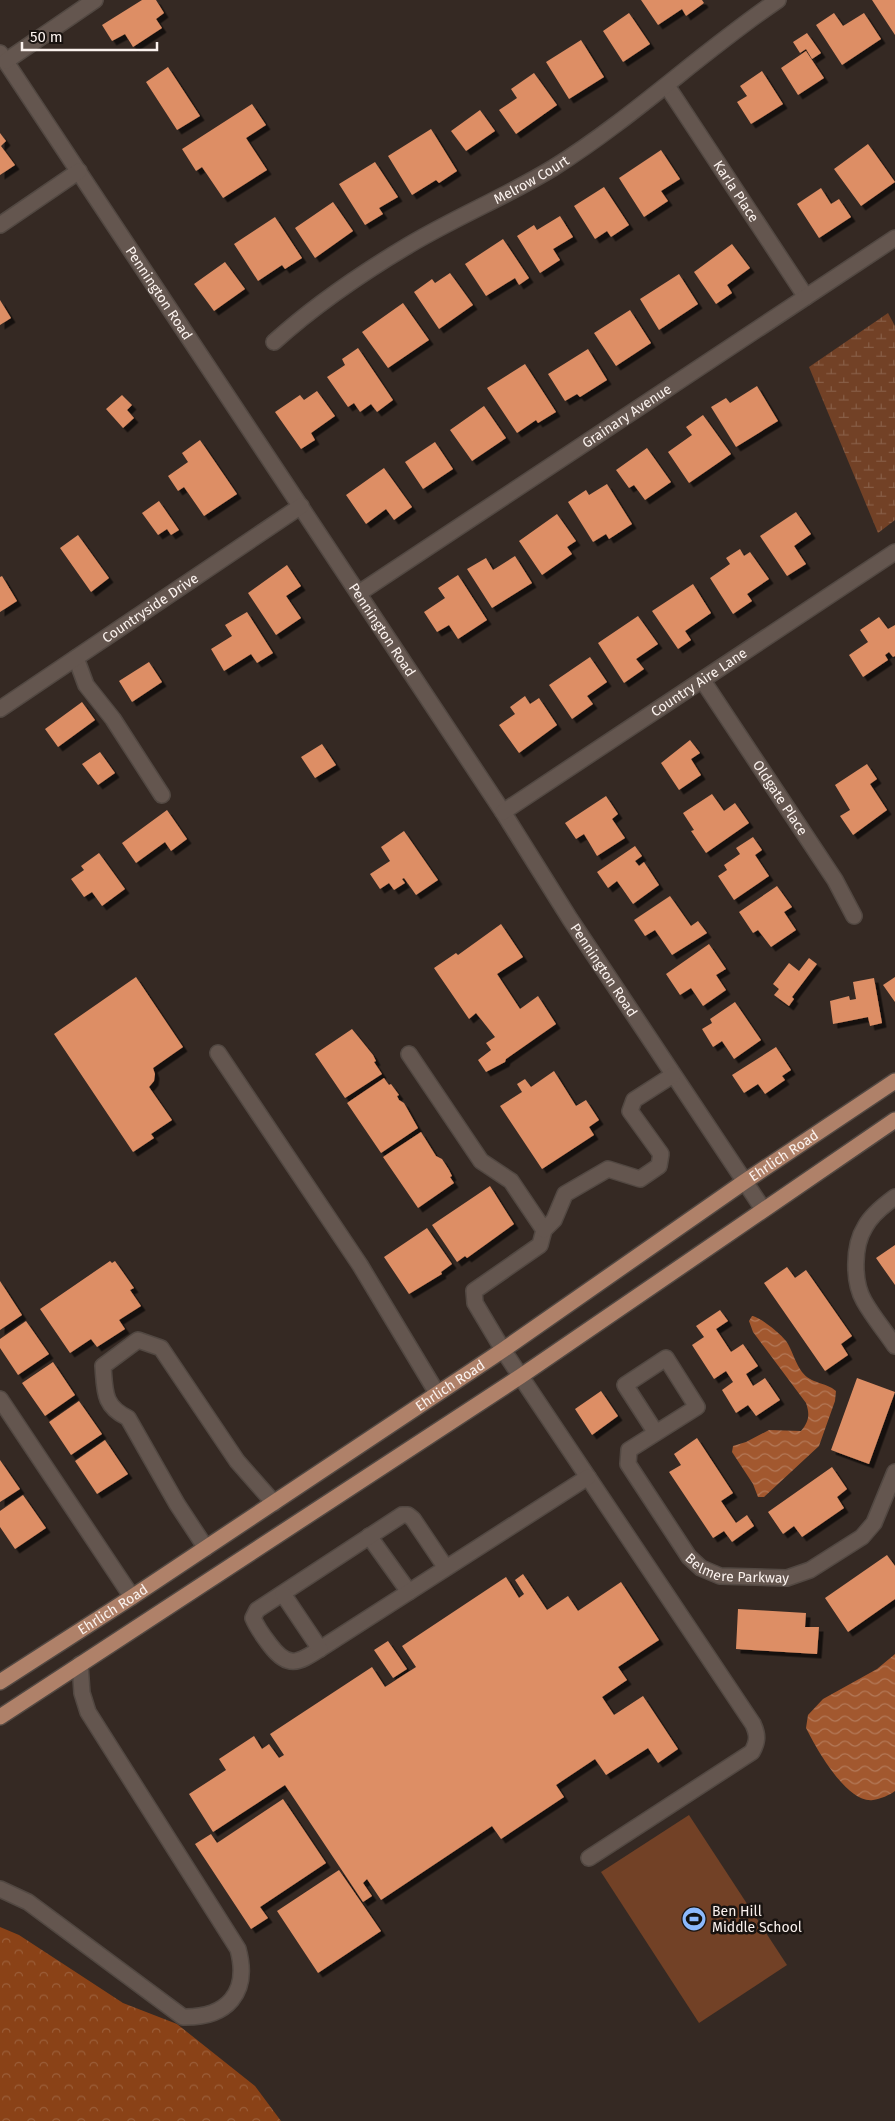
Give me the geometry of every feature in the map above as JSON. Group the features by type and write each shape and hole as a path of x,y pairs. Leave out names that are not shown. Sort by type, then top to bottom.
{"main road":[{"name":"Ehrlich Road","path":"0,1682 132,1597 503,1350 744,1182 895,1081"},
{"name":"Ehrlich Road","path":"0,1717 521,1376 895,1120"}],"street":[{"path":"3,57 95,0"},
{"name":"Melrow Court","path":"274,342 297,322 410,244 553,168 608,132 735,29 778,0"},
{"name":"Pennington Road","path":"3,57 763,1209"},
{"name":"Karla Place","path":"667,86 806,297"},
{"path":"0,225 79,171"},
{"name":"Grainary Avenue","path":"359,594 895,238"},
{"name":"Countryside Drive","path":"0,708 301,506"},
{"name":"Country Aire Lane","path":"502,812 703,681 895,552"},
{"path":"76,658 86,685 113,719 162,794"},
{"name":"Oldgate Place","path":"703,681 835,880 854,916"},
{"path":"218,1053 360,1265 437,1393"},
{"path":"409,1054 481,1161 511,1181 544,1230"},
{"path":"589,1858 752,1752 757,1741 757,1734 753,1724 503,1350 475,1303 474,1291 540,1245 544,1230 554,1220 565,1194 608,1168 640,1179 659,1166 661,1154 630,1111 634,1100 673,1075"},
{"path":"895,1197 882,1206 864,1227 855,1274 863,1300 895,1346"},
{"path":"206,1548 177,1504 128,1418 115,1412 105,1396 103,1366 138,1340 161,1348 237,1461 274,1503"},
{"name":"Belmere Parkway","path":"656,1433 625,1384 666,1358 697,1407 630,1450 628,1464 689,1557 702,1568 720,1576 787,1578 810,1570 862,1537 874,1523 895,1472"},
{"path":"0,1399 132,1597"},
{"path":"446,1568 408,1515 402,1515 254,1613 253,1618 277,1654 288,1662 304,1660 588,1477"},
{"path":"370,1536 409,1592"},
{"path":"283,1594 320,1649"},
{"path":"0,1889 28,1902 183,2017 201,2017 218,2011 229,2003 238,1990 242,1976 238,1949 88,1712 82,1693 80,1664"}],"green space":[{"path":"888,313 895,326 895,520 878,533 809,367"},
{"name":"Ben Hill Middle School","path":"689,1815 787,1965 699,2023 601,1872"},
{"path":"0,1927 19,1935 123,2003 177,2024 255,2086 281,2121 0,2121"}],"water":[{"path":"752,1316 766,1323 786,1341 798,1366 806,1376 836,1391 835,1401 819,1446 764,1497 758,1497 753,1484 732,1452 733,1446 746,1442 769,1430 801,1431 806,1424 808,1411 806,1403 753,1332 749,1321"},
{"path":"895,1654 895,1791 873,1800 863,1799 843,1784 825,1761 806,1728 808,1715 823,1699 877,1669"}],"building":[{"path":"142,0 156,0 164,13 156,19 162,28 133,47 125,34 112,41 102,25"},
{"path":"641,0 702,0 704,3 686,16 682,9 658,25"},
{"path":"872,0 895,0 895,35"},
{"path":"629,13 650,44 623,62 603,31"},
{"path":"834,13 843,26 864,13 881,39 842,65 816,25"},
{"path":"807,33 821,53 812,59 806,49 800,53 793,42"},
{"path":"581,40 604,77 569,99 546,62"},
{"path":"806,51 824,78 798,95 781,68"},
{"path":"168,67 200,116 177,130 146,82"},
{"path":"762,71 783,104 751,124 737,102 747,96 740,86"},
{"path":"534,73 557,105 516,134 499,110 517,98 511,89"},
{"path":"252,104 266,125 246,138 267,170 223,198 202,167 196,171 182,149"},
{"path":"480,110 495,131 466,151 451,131"},
{"path":"431,129 457,171 439,183 436,180 412,195 388,156"},
{"path":"0,133 6,141 1,146 15,165 0,175"},
{"path":"868,144 895,182 861,206 834,169"},
{"path":"661,150 680,179 661,191 668,201 644,217 619,178"},
{"path":"375,162 398,197 379,208 383,214 365,225 339,184"},
{"path":"604,187 629,225 611,237 607,231 595,239 574,206"},
{"path":"821,188 831,204 839,199 851,217 819,238 797,204"},
{"path":"333,202 353,231 315,258 295,228"},
{"path":"560,216 573,237 553,249 560,260 540,273 517,236 534,225 537,230"},
{"path":"275,217 302,258 285,269 282,265 258,281 234,244"},
{"path":"503,239 529,278 519,285 515,278 486,296 465,264"},
{"path":"732,244 750,268 727,285 732,293 716,304 694,272"},
{"path":"225,262 245,289 214,311 194,284"},
{"path":"450,273 473,305 439,329 414,292 432,279 435,283"},
{"path":"679,274 698,304 659,330 640,299"},
{"path":"0,300 11,318 0,325"},
{"path":"403,303 429,340 388,368 362,332"},
{"path":"630,310 651,343 616,366 594,333"},
{"path":"358,348 393,400 377,412 371,404 360,412 354,403 348,407 327,377 345,365 342,359"},
{"path":"588,349 607,380 580,397 577,394 565,401 548,374"},
{"path":"525,364 556,412 538,423 536,420 517,433 487,388"},
{"path":"757,386 778,421 736,447 711,407 726,398 730,403"},
{"path":"317,391 335,416 311,433 315,440 301,449 275,412 300,395 304,400"},
{"path":"122,395 132,405 127,410 134,418 123,428 106,409"},
{"path":"484,406 506,438 472,461 450,430"},
{"path":"703,415 731,454 689,483 668,452 692,435 686,427"},
{"path":"200,440 237,494 204,516 184,487 178,491 168,476 188,462 182,453"},
{"path":"435,442 453,469 423,489 405,462"},
{"path":"647,448 671,482 645,500 634,485 629,488 616,470"},
{"path":"384,468 412,507 394,520 386,509 366,524 346,495"},
{"path":"607,484 632,524 609,539 606,534 593,542 568,502 586,490 589,495"},
{"path":"159,501 179,530 171,535 167,529 158,535 142,513"},
{"path":"796,512 811,534 794,546 806,564 787,576 760,536"},
{"path":"557,514 576,541 567,547 572,554 542,575 519,541"},
{"path":"78,535 109,578 91,592 60,548"},
{"path":"740,549 744,556 750,552 769,579 747,594 752,601 733,614 710,578 730,564 726,558"},
{"path":"515,556 532,583 492,608 467,569 486,558 493,570"},
{"path":"287,565 301,586 286,596 301,618 276,635 248,593"},
{"path":"458,575 487,620 458,639 449,625 437,632 424,612 445,598 438,588"},
{"path":"2,576 17,601 0,612 0,577"},
{"path":"693,584 711,613 685,631 691,640 678,649 652,611"},
{"path":"247,612 273,653 257,663 251,654 224,671 211,649 232,636 225,625"},
{"path":"638,616 658,644 636,659 644,669 624,683 598,643"},
{"path":"879,617 888,629 895,625 895,656 893,657 889,652 885,655 888,660 863,677 849,655 868,642 860,630"},
{"path":"590,657 607,682 587,696 593,704 572,719 549,685"},
{"path":"149,662 162,682 132,702 119,681"},
{"path":"525,696 530,704 539,698 557,725 519,753 499,725 515,714 510,707"},
{"path":"82,702 95,720 58,747 45,729"},
{"path":"690,740 700,753 691,759 701,775 679,790 661,763"},
{"path":"322,744 336,765 315,778 301,757"},
{"path":"100,752 115,773 98,785 82,764"},
{"path":"867,764 877,779 870,784 887,810 853,835 840,816 850,810 835,785"},
{"path":"712,794 724,811 735,803 749,823 706,853 691,831 694,830 683,813"},
{"path":"606,796 618,814 612,819 625,838 597,856 584,834 576,839 565,823"},
{"path":"167,810 187,839 171,851 165,842 136,863 122,843"},
{"path":"404,831 438,880 416,895 404,878 402,879 405,883 394,890 389,883 380,889 370,874 390,861 381,847"},
{"path":"753,837 762,850 755,855 769,876 734,900 718,876 727,870 724,865 740,854 736,848"},
{"path":"635,846 642,856 635,861 639,866 644,862 659,885 633,904 617,881 608,888 597,872"},
{"path":"99,853 125,889 102,906 92,892 84,897 71,879 84,870 81,866"},
{"path":"777,886 792,907 784,912 796,930 771,947 758,930 753,933 739,912"},
{"path":"670,896 691,926 698,921 707,933 672,955 655,930 645,936 634,920"},
{"path":"501,924 523,957 497,974 520,1009 538,996 556,1024 506,1059 505,1062 486,1072 478,1060 491,1050 486,1043 495,1037 476,1013 469,1019 434,968 456,953 458,955"},
{"path":"709,944 726,969 716,975 726,990 703,1006 691,988 680,995 666,974"},
{"path":"809,958 817,964 792,997 794,999 789,1006 774,995 779,989 773,984 789,963 799,971"},
{"path":"136,977 183,1047 153,1068 155,1074 154,1081 149,1087 172,1120 151,1134 154,1138 133,1152 54,1034"},
{"path":"895,977 895,1002 883,985"},
{"path":"874,978 882,1023 870,1026 868,1017 833,1024 830,1001 849,996 850,1000 856,999 853,982"},
{"path":"735,1002 761,1040 734,1059 722,1041 713,1047 702,1029 712,1023 710,1019"},
{"path":"352,1029 373,1055 376,1061 374,1062 382,1074 345,1098 315,1054"},
{"path":"776,1047 791,1070 782,1076 785,1080 765,1094 758,1084 744,1093 732,1075"},
{"path":"554,1071 576,1106 586,1100 599,1120 589,1127 594,1135 542,1169 500,1106 522,1092 517,1084 525,1079 531,1087"},
{"path":"384,1078 399,1095 397,1096 399,1100 404,1103 418,1128 381,1153 347,1103"},
{"path":"421,1132 436,1156 442,1159 454,1183 418,1208 383,1157"},
{"path":"490,1186 514,1224 467,1258 465,1256 457,1262 432,1225"},
{"path":"427,1228 452,1264 441,1272 442,1274 409,1294 384,1257"},
{"path":"895,1245 895,1285 876,1258"},
{"path":"110,1261 112,1263 115,1261 134,1288 130,1290 141,1306 119,1320 125,1329 97,1347 91,1339 70,1353 40,1309"},
{"path":"787,1267 795,1278 806,1270 852,1336 841,1344 848,1355 825,1371 764,1283"},
{"path":"0,1281 22,1315 0,1330"},
{"path":"720,1310 728,1321 716,1329 731,1352 743,1344 758,1366 746,1374 753,1386 765,1378 780,1400 756,1416 748,1405 736,1413 722,1390 733,1382 726,1371 714,1379 692,1345 704,1337 696,1326"},
{"path":"26,1321 49,1354 18,1375 0,1348 0,1339"},
{"path":"53,1362 75,1395 45,1416 22,1383"},
{"path":"857,1378 895,1392 869,1464 831,1450"},
{"path":"601,1391 618,1416 592,1435 575,1409"},
{"path":"79,1401 102,1434 71,1455 49,1422"},
{"path":"697,1438 733,1493 721,1501 736,1523 747,1515 754,1526 732,1542 724,1531 713,1538 669,1472 681,1465 674,1454"},
{"path":"105,1440 128,1474 97,1494 75,1461"},
{"path":"0,1460 20,1489 0,1502"},
{"path":"832,1467 847,1489 837,1497 844,1508 802,1537 794,1526 783,1534 768,1512"},
{"path":"23,1495 46,1528 15,1549 0,1527 0,1511"},
{"path":"887,1555 895,1566 895,1599 848,1632 825,1598"},
{"path":"523,1574 547,1610 568,1596 578,1611 621,1582 659,1640 618,1667 627,1680 602,1697 614,1715 643,1696 678,1749 658,1763 648,1748 606,1775 595,1759 556,1785 564,1797 501,1839 492,1826 381,1900 367,1879 363,1883 372,1896 363,1902 285,1785 213,1832 189,1794 226,1770 219,1759 254,1736 262,1749 269,1744 279,1758 284,1755 270,1734 372,1667 385,1687 416,1667 402,1646 506,1577 519,1598 524,1594 515,1580"},
{"path":"738,1609 806,1613 805,1627 819,1627 817,1654 736,1649"},
{"path":"388,1641 407,1669 393,1678 374,1650"},
{"path":"283,1799 326,1863 260,1907 268,1918 251,1929 195,1844 211,1834 217,1843"},
{"path":"339,1870 381,1931 318,1973 277,1911"}],"place":[{"name":"Ben Hill Middle School","path":"694,1919"}]}
